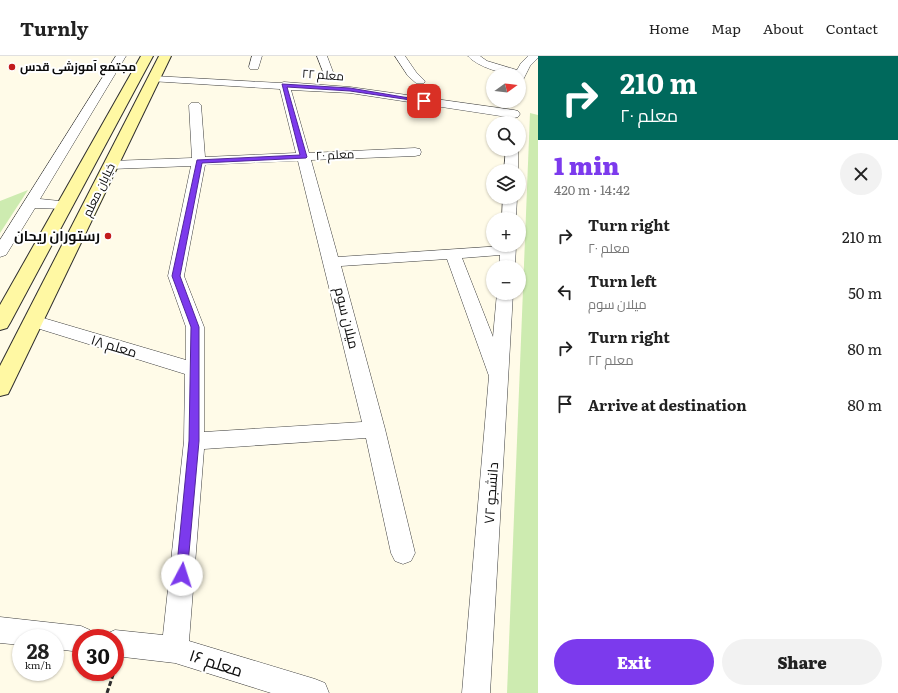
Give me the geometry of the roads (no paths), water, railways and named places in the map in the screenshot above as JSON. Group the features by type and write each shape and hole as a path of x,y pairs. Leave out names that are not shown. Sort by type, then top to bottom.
{"main road":[{"name":"خیابان معلم","path":"0,323 147,56"},
{"name":"خیابان معلم","path":"0,388 165,56"},
{"path":"110,122 132,123"}],"street":[{"path":"0,252 121,56"},
{"path":"254,67 256,56"},
{"path":"322,56 328,72"},
{"path":"400,56 412,74 420,81"},
{"path":"473,56 482,62 498,68"},
{"path":"525,68 534,56"},
{"name":"معلم ۲۲","path":"154,79 284,85 350,90 497,116"},
{"name":"میلان سوم","path":"284,85 333,262 375,429 403,553"},
{"path":"175,650 194,441 195,370 195,327 176,276 199,161 195,105"},
{"name":"معلم ۲۰","path":"111,165 415,152"},
{"path":"30,203 65,205"},
{"path":"333,262 453,254 486,250"},
{"path":"453,254 499,381"},
{"name":"دانشجو ۷۲","path":"476,693 505,300"},
{"name":"معلم ۱۸","path":"33,321 195,370"},
{"path":"194,441 375,429"},
{"path":"0,630 72,638"},
{"name":"معلم ۱۶","path":"124,643 175,650 315,693"}],"place":[{"name":"مجتمع آموزشی قدس","path":"12,67"},
{"name":"رستوران ریحان","path":"108,236"}]}
